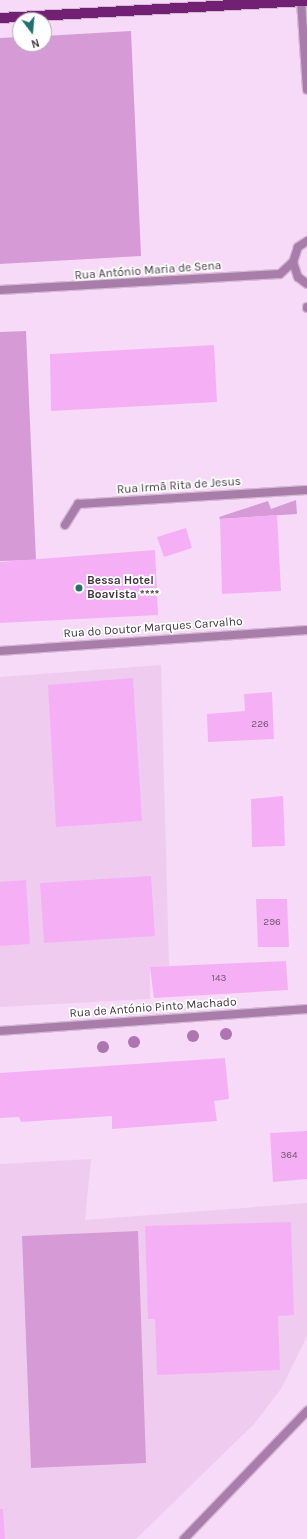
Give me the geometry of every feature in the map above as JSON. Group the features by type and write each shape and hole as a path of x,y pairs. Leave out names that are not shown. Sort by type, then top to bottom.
{"main road":[{"path":"0,18 303,1"}],"street":[{"path":"303,1 307,90"},
{"path":"307,241 298,247 293,262 298,277 307,284"},
{"name":"Rua António Maria de Sena","path":"0,290 280,274 293,262"},
{"name":"Rua Irmã Rita de Jesus","path":"65,525 78,504 307,490"},
{"name":"Rua do Doutor Marques Carvalho","path":"0,651 307,630"},
{"name":"Rua de António Pinto Machado","path":"0,1032 307,1008"},
{"path":"184,1539 307,1411"}],"shaded area":[{"path":"131,31 141,256 0,264 0,38 12,37 12,52 52,52 52,36"},
{"path":"26,331 36,560 0,561 0,332"},
{"path":"296,500 297,514 220,519 219,517 268,501 271,509"},
{"path":"161,665 169,966 150,968 150,999 0,1007 0,677"},
{"path":"91,1159 85,1220 307,1203 307,1336 281,1389 254,1424 136,1539 0,1539 0,1164"},
{"path":"138,1231 146,1463 31,1468 22,1236"}],"building":[{"path":"214,345 217,402 51,411 50,354"},
{"path":"277,515 281,591 222,594 220,519"},
{"path":"186,528 192,548 164,557 157,537"},
{"name":"Bessa Hotel Boavista ****","path":"155,550 158,615 0,623 0,562"},
{"path":"133,678 142,821 56,827 48,685"},
{"path":"272,692 274,739 208,742 207,714 245,711 244,694"},
{"path":"283,796 285,846 252,847 251,799"},
{"path":"151,876 155,936 44,943 40,883"},
{"path":"26,880 30,944 0,946 0,882"},
{"path":"256,899 287,899 289,947 258,947"},
{"path":"286,961 288,990 154,998 150,967"},
{"path":"225,1058 229,1099 214,1101 217,1121 112,1129 112,1116 21,1122 19,1117 0,1118 0,1073"},
{"path":"307,1131 307,1179 273,1182 270,1133"},
{"path":"291,1222 294,1315 278,1316 280,1370 157,1375 155,1319 148,1319 145,1226"},
{"path":"0,1509 3,1509 5,1539 0,1539"}],"place":[{"name":"Bessa Hotel Boavista ****","path":"79,588"}]}
